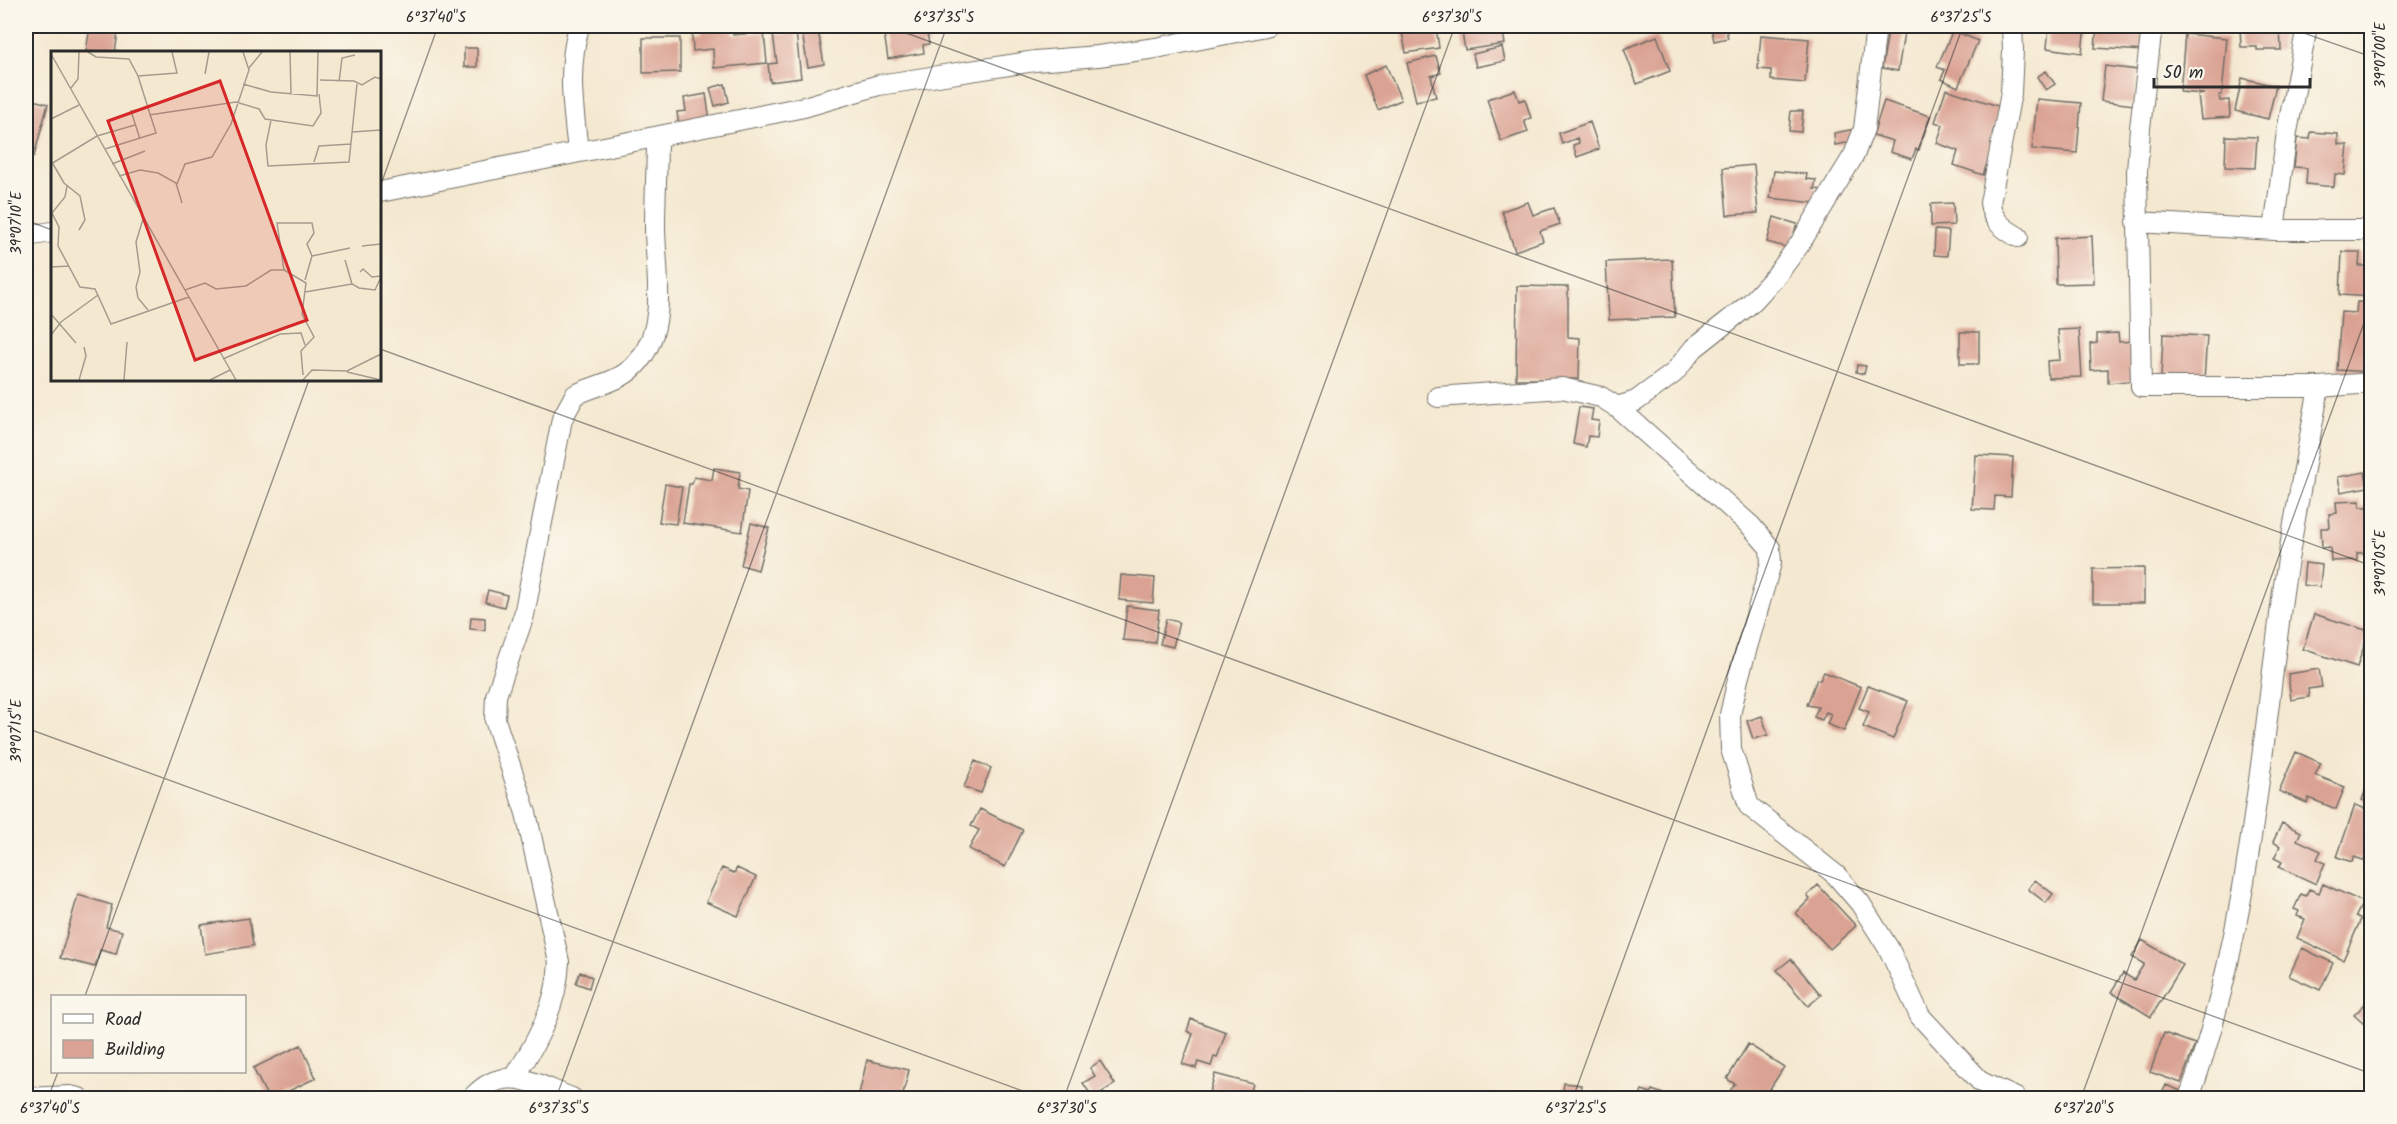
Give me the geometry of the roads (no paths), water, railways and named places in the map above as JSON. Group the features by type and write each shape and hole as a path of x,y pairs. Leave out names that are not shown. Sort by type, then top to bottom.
{"street":[{"path":"578,151 571,89 571,64 579,26"},
{"path":"381,192 804,107 879,85 1024,63 1156,48 1266,26"},
{"path":"1617,407 1636,401 1674,373 1694,348 1751,303 1776,276 1799,245 1854,155 1864,129 1876,26"},
{"path":"2012,26 2011,93 1990,204 1994,218 2018,237"},
{"path":"2152,26 2137,172 2141,387 2319,387 2372,383"},
{"path":"2274,230 2287,132 2307,26"},
{"path":"515,1077 550,1012 558,979 559,962 525,813 495,720 496,696 524,615 562,419 575,395 618,380 639,361 652,336 658,311 655,225 657,138"},
{"path":"2137,222 2274,230 2372,230"},
{"path":"26,236 51,232"},
{"path":"2189,1098 2220,996 2240,911 2284,589 2319,387"},
{"path":"1438,397 1562,388 1601,397 1617,407 1751,526 1770,548 1771,563 1737,679 1730,715 1731,748 1749,806 1836,875 1860,903 1889,949 1920,1016 1981,1082 2016,1098"},
{"path":"472,1098 477,1092 499,1080 515,1077 572,1098"},
{"path":"26,1098 70,1096 80,1098"}]}
